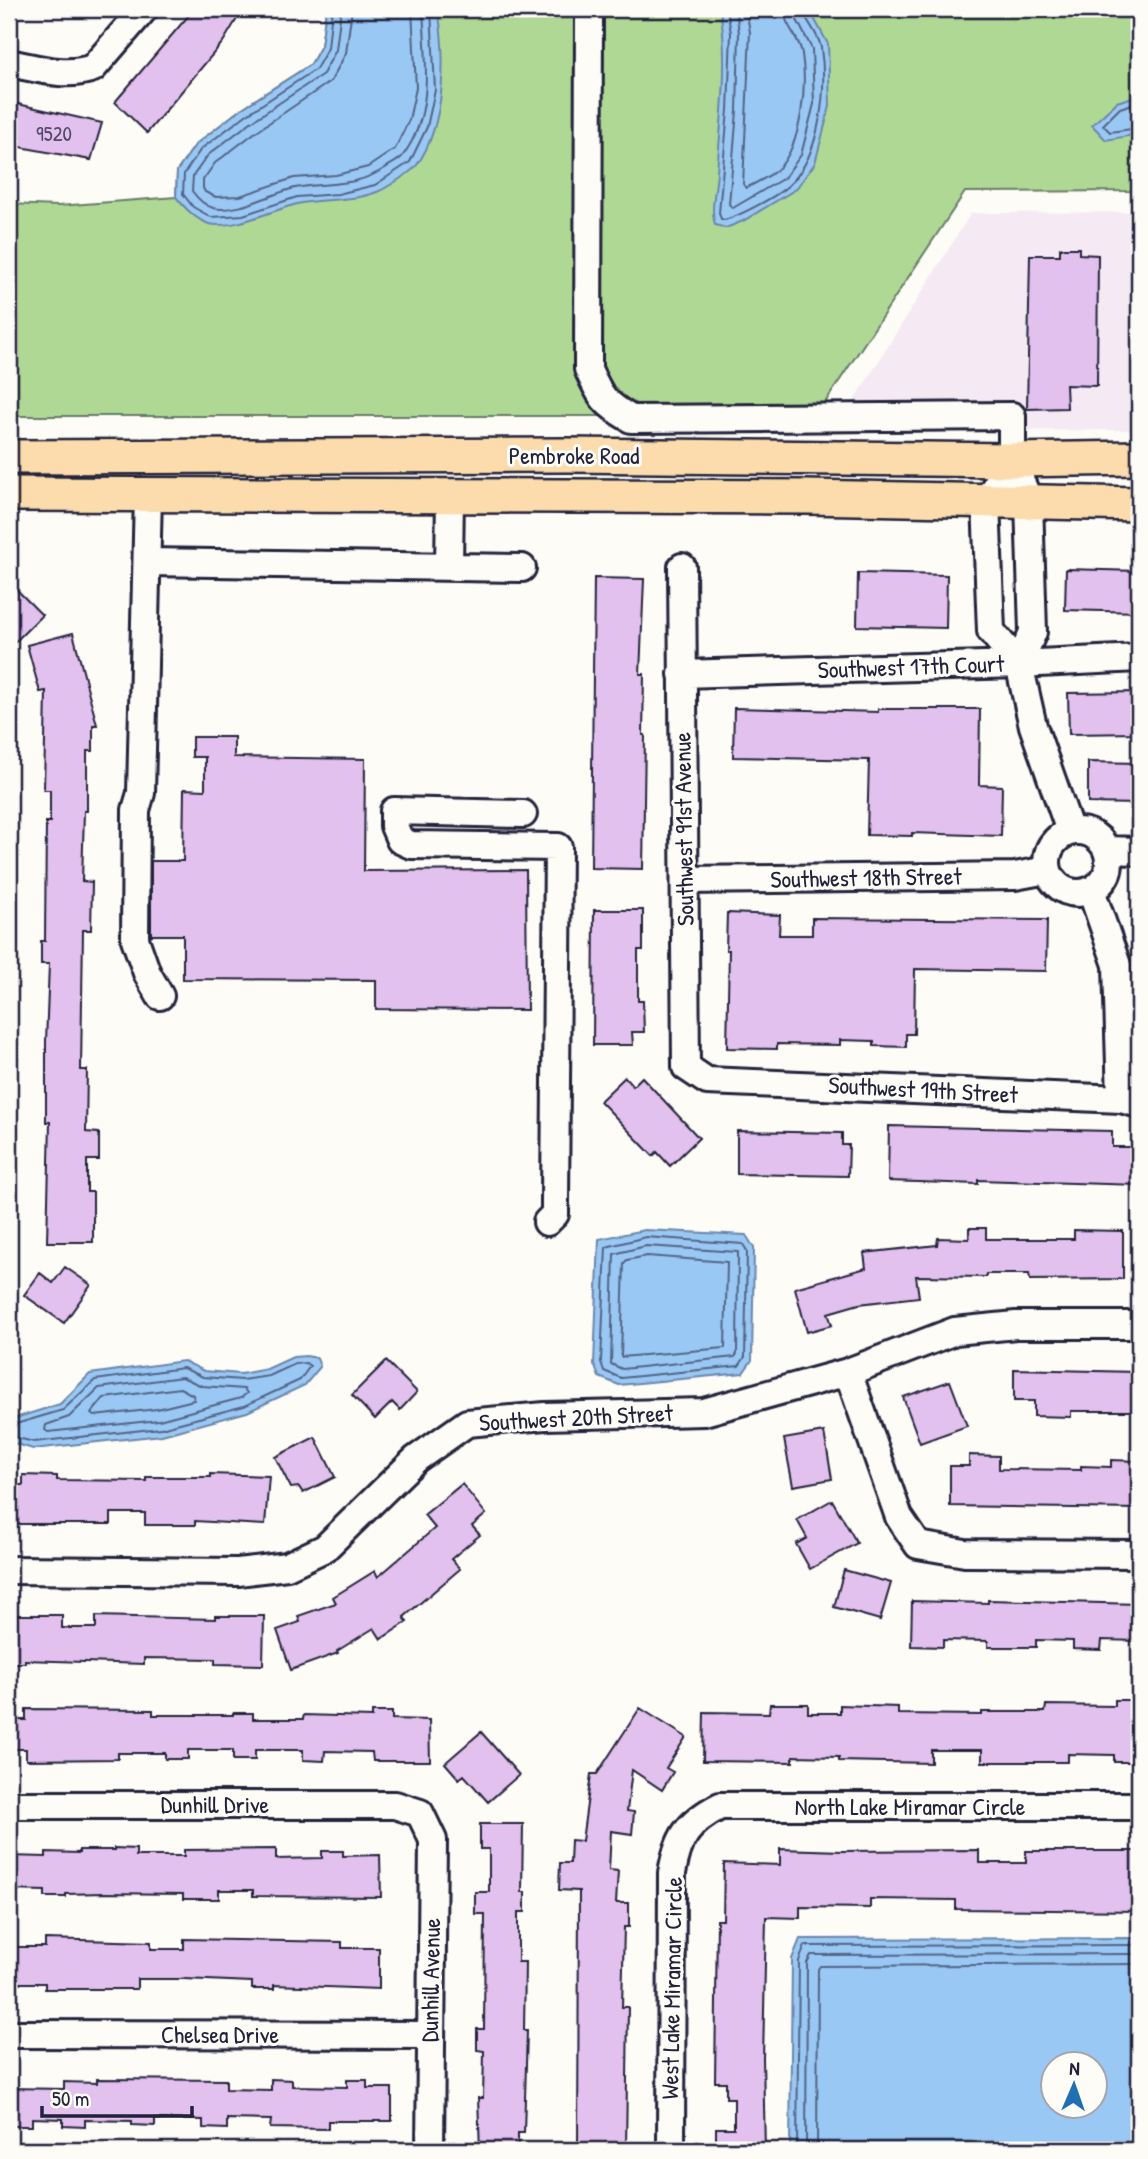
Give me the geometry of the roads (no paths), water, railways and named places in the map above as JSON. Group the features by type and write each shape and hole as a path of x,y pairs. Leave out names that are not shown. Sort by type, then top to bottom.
{"main road":[{"name":"Pembroke Road","path":"9,457 568,455 1012,460 1139,458"},
{"path":"450,457 450,495"},
{"name":"Pembroke Road","path":"9,494 807,497 1139,504"}],"street":[{"path":"9,63 81,73 93,68 144,9"},
{"path":"589,9 588,369 598,391 608,405 631,419 1012,416 1012,460 1029,501 1033,632 1018,664"},
{"path":"1012,460 986,500 991,631 1018,664 1033,726 1070,831"},
{"path":"148,494 141,793 136,810 135,939 147,973 160,996"},
{"path":"449,567 450,495"},
{"path":"146,562 522,568"},
{"name":"Southwest 91st Avenue","path":"682,567 687,1067 707,1081"},
{"name":"Southwest 17th Court","path":"682,674 1139,658"},
{"path":"523,814 394,811 394,826 400,840 411,845 558,847 555,1214 547,1222"},
{"path":"1070,831 1090,834 1101,840 1107,850 1107,874 1099,885 1091,890 1077,894 1064,889 1054,884 1047,870 1046,861 1050,849 1056,839 1070,831"},
{"path":"1107,850 1139,850"},
{"name":"Southwest 18th Street","path":"684,880 1015,876 1047,870"},
{"path":"1091,890 1117,965 1130,1101"},
{"name":"Southwest 19th Street","path":"707,1081 1130,1101"},
{"name":"Southwest 20th Street","path":"9,1570 238,1572 287,1566 325,1548 416,1459 467,1423 545,1416 704,1412 848,1372 954,1331 1016,1325 1139,1325"},
{"path":"848,1372 899,1517 918,1545 965,1553 1139,1554"},
{"name":"Dunhill Drive","path":"9,1805 395,1805 420,1813"},
{"name":"North Lake Miramar Circle","path":"687,1829 703,1815 720,1806 1139,1806"},
{"name":"Dunhill Avenue","path":"420,1813 433,1840 430,2150"},
{"name":"West Lake Miramar Circle","path":"671,2150 673,1873 677,1848 687,1829"},
{"name":"Chelsea Drive","path":"9,2034 430,2035"}],"water":[{"path":"326,9 438,9 443,68 441,89 434,130 417,165 392,184 367,195 297,204 230,224 209,224 199,219 176,197 177,171 196,144 241,109 311,64 321,46"},
{"path":"720,9 809,9 828,44 830,106 815,163 796,189 743,221 726,228 715,225 713,212 723,90 724,49"},
{"path":"1139,95 1139,134 1106,140 1092,125 1117,102"},
{"path":"645,1230 746,1235 754,1248 752,1360 743,1373 619,1385 599,1377 594,1364 599,1239"},
{"path":"293,1357 317,1358 320,1367 305,1385 247,1412 162,1435 33,1449 9,1442 9,1420 60,1404 90,1374 184,1361 204,1371 241,1374 267,1369"},
{"path":"1139,1938 1139,2150 790,2150 792,1959 800,1939"}]}
